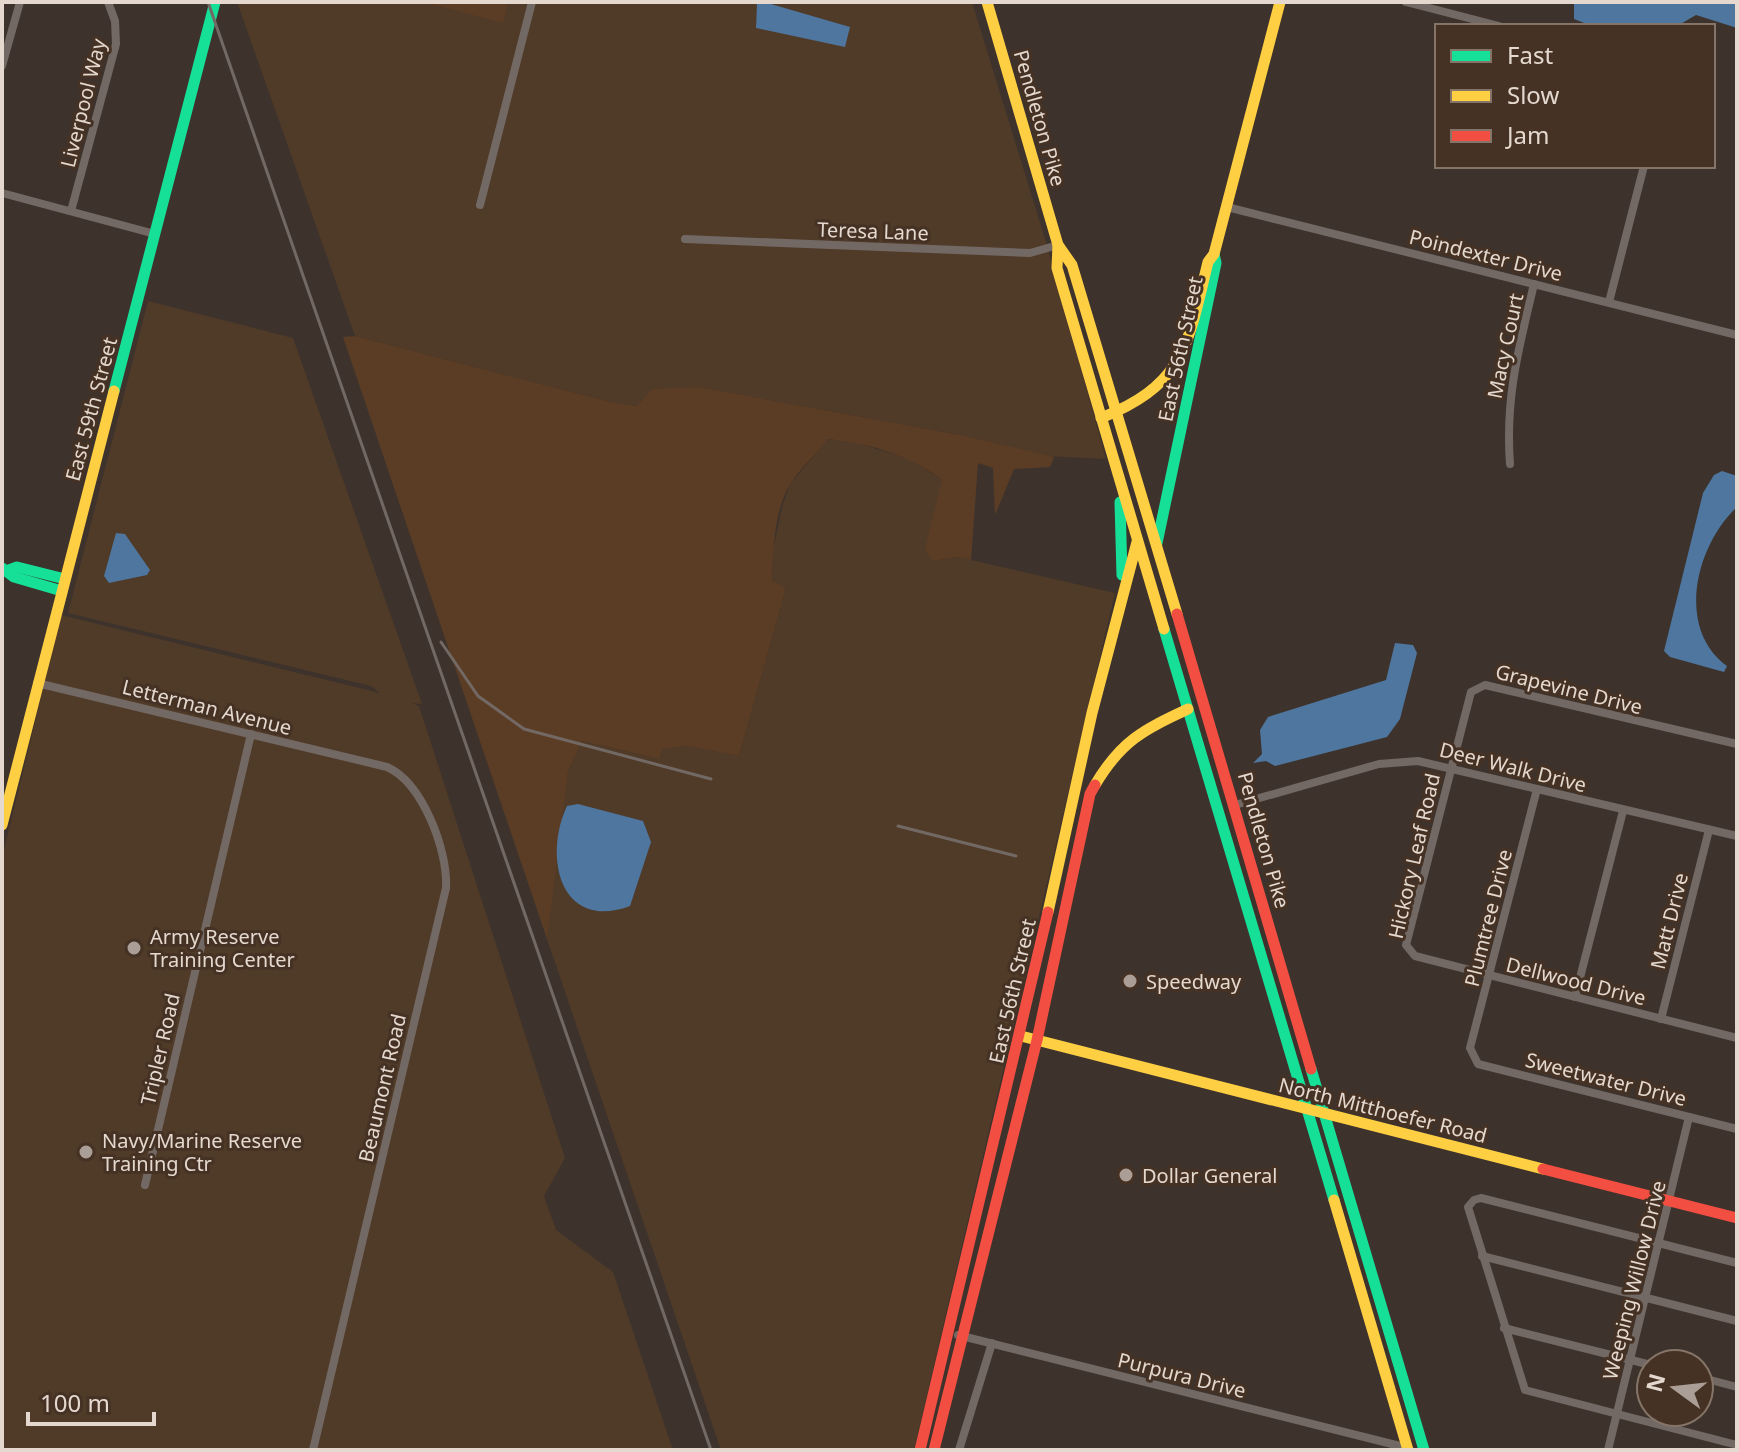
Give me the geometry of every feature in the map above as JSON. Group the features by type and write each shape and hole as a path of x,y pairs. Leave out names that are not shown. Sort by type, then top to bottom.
{"main road":[{"name":"East 59th Street","path":"2,825 215,2"},
{"name":"Pendleton Pike","path":"987,2 1058,245 1076,278 1117,413 1424,1450"},
{"name":"East 56th Street","path":"1101,418 1154,394 1180,360 1208,262 1214,254 1280,2"},
{"name":"Pendleton Pike","path":"1058,245 1057,268 1408,1449"},
{"name":"East 56th Street","path":"1156,545 1162,505 1204,327 1216,263 1214,254"},
{"path":"1116,467 1123,530 1120,598"},
{"name":"East 56th Street","path":"920,1450 1021,1036 1120,598 1137,539"},
{"path":"6,569 14,577 63,585"},
{"name":"East 56th Street","path":"934,1450 965,1337 1037,1040 1090,794 1112,756 1129,740 1188,709"},
{"name":"North Mitthoefer Road","path":"1021,1036 1737,1218"}],"street":[{"path":"2,66 20,2"},
{"name":"Liverpool Way","path":"71,211 116,44 115,21 108,2"},
{"path":"480,205 532,2"},
{"path":"1406,2 1491,24"},
{"path":"1609,302 1643,168"},
{"path":"2,193 155,234"},
{"name":"Poindexter Drive","path":"1227,207 1737,335"},
{"name":"Teresa Lane","path":"685,239 1030,253 1058,245"},
{"name":"Macy Court","path":"1510,464 1507,416 1510,382 1534,284"},
{"name":"Letterman Avenue","path":"37,683 370,762"},
{"name":"Grapevine Drive","path":"1452,767 1471,692 1483,685 1737,744"},
{"name":"Tripler Road","path":"145,1185 251,734"},
{"name":"Deer Walk Drive","path":"1235,805 1379,764 1414,761 1452,767 1623,811 1737,836"},
{"name":"Beaumont Road","path":"313,1450 446,888 444,864 419,794 398,772 370,762"},
{"name":"Hickory Leaf Road","path":"1409,953 1406,945 1452,767"},
{"name":"Plumtree Drive","path":"1471,1056 1537,789"},
{"path":"1575,997 1623,811"},
{"name":"Matt Drive","path":"1661,1019 1709,830"},
{"name":"Dellwood Drive","path":"1409,953 1737,1038"},
{"name":"Sweetwater Drive","path":"1471,1056 1478,1064 1737,1129"},
{"name":"Weeping Willow Drive","path":"1608,1450 1689,1117"},
{"path":"1737,1263 1477,1198 1468,1209 1521,1386 1526,1391 1737,1445"},
{"path":"1482,1256 1737,1321"},
{"path":"1504,1328 1635,1361"},
{"name":"Purpura Drive","path":"948,1333 1408,1449"},
{"path":"959,1450 992,1343"},
{"path":"1715,1381 1737,1387"}],"shaded area":[{"path":"237,2 972,2 1046,242 1106,459 1045,456 966,436 700,387 638,406 611,402 355,336"},
{"path":"424,2 508,2 503,23"},
{"path":"148,301 293,338 422,704 412,703 419,706 565,1158 544,1196 556,1230 613,1272 673,1450 2,1450 2,858 61,615 380,693 371,686 68,613"},
{"path":"355,336 611,402 637,406 652,389 700,387 966,436 1054,457 1050,467 1014,469 995,515 993,468 978,463 971,560 958,557 932,561 925,548 942,480 916,463 888,452 828,439 795,477 781,505 772,581 786,588 739,756 686,746 663,749 659,759 582,741 568,772 547,939 343,337"},
{"path":"828,439 857,443 911,459 942,480 932,561 958,557 1115,593 914,1450 721,1450 547,939 551,888 568,772 582,741 659,759 663,749 686,746 739,756 786,588 772,582 773,550 782,507 790,484"}],"water":[{"path":"764,2 850,27 845,47 756,28 757,4"},
{"path":"1574,2 1737,2 1737,28 1696,15 1680,24 1587,24 1574,19"},
{"path":"1722,471 1737,476 1737,507 1723,523 1702,564 1697,586 1697,609 1701,630 1711,650 1727,666 1724,672 1670,657 1664,651 1703,493 1714,475"},
{"path":"116,533 125,534 150,570 147,575 109,583 104,576"},
{"path":"1395,643 1413,645 1417,653 1400,719 1387,737 1275,766 1266,761 1253,763 1262,754 1260,730 1268,717 1386,680"},
{"path":"578,804 643,821 651,842 630,906 606,911 587,909 573,899 563,885 558,867 560,826 567,806"}],"railway":[{"path":"208,2 711,1450"},
{"path":"441,642 478,696 524,729 711,779"},
{"path":"898,826 1016,856"}],"traffic: fast":[{"path":"114,391 215,2"},
{"path":"1157,543 1216,263 1214,254"},
{"path":"1120,502 1122,575"},
{"path":"9,570 17,567 65,579"},
{"path":"2,568 14,577 62,591"},
{"path":"1164,629 1334,1200"},
{"path":"1311,1069 1424,1450"}],"traffic: slow":[{"path":"987,2 1058,245 1072,265 1177,614"},
{"path":"1101,418 1151,391 1179,358 1188,338 1208,262 1214,254 1280,2"},
{"path":"1058,245 1057,268 1164,629"},
{"path":"2,825 114,391"},
{"path":"1048,912 1092,713 1137,542"},
{"path":"1095,785 1114,758 1134,738 1188,709"},
{"path":"1021,1036 1543,1169"},
{"path":"1334,1200 1408,1450"}],"traffic: jam":[{"path":"1177,614 1311,1069"},
{"path":"934,1450 1037,1040 1090,794 1095,785"},
{"path":"920,1450 1048,912"},
{"path":"1543,1169 1737,1218"}],"place":[{"name":"Army Reserve Training Center","path":"134,948"},
{"name":"Speedway","path":"1130,981"},
{"name":"Navy/Marine Reserve Training Ctr","path":"86,1152"},
{"name":"Dollar General","path":"1126,1175"}]}
